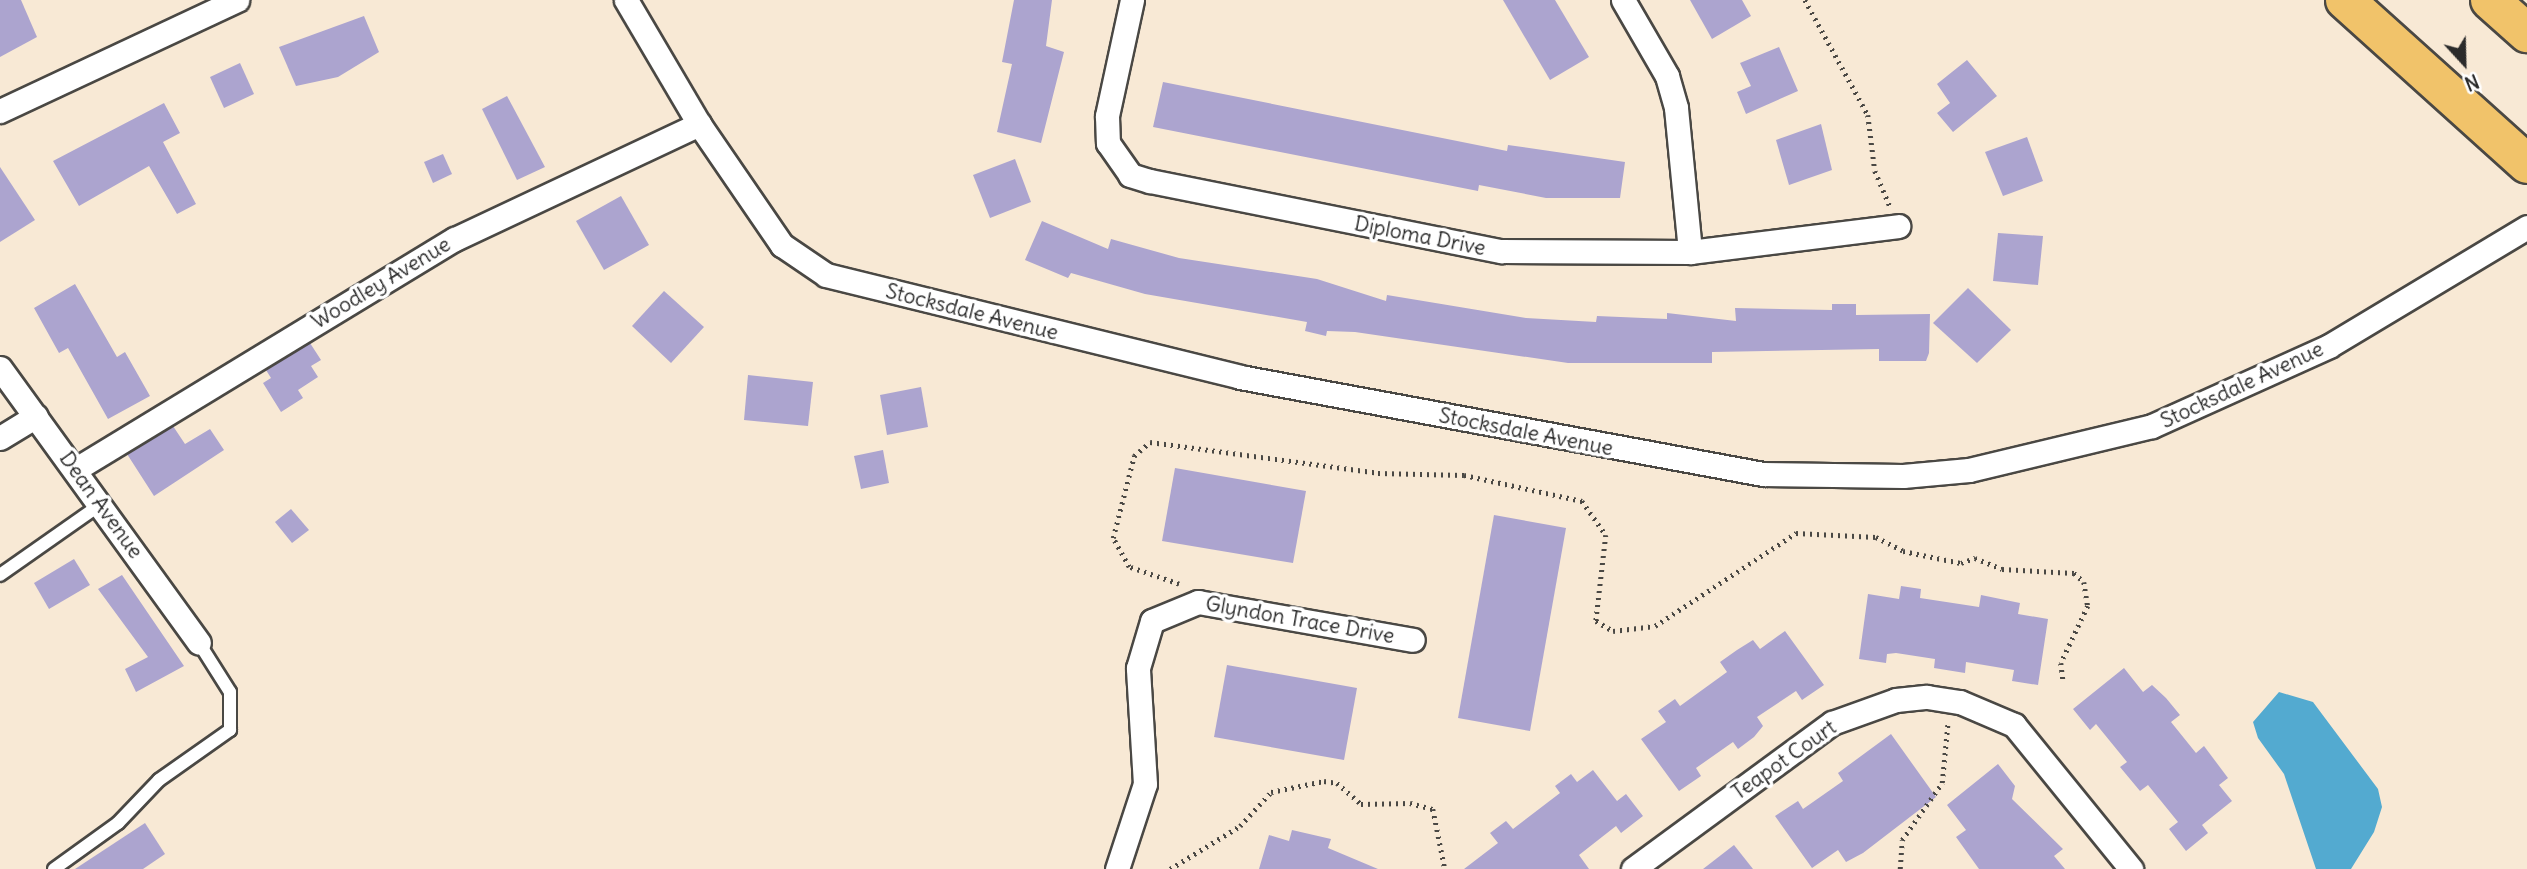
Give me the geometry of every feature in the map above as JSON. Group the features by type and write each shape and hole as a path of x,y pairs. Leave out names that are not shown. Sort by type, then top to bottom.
{"highway":[{"path":"2345,0 2527,164"},
{"path":"2490,0 2527,33"}],"street":[{"path":"0,111 237,0"},
{"name":"Stocksdale Avenue","path":"626,0 699,124 782,244 826,275 1240,377 1763,474 1903,476 1969,470 2152,426 2285,370 2527,227"},
{"name":"Diploma Drive","path":"1132,0 1107,116 1108,143 1130,175 1501,251 1690,252 1898,226"},
{"path":"1623,0 1667,76 1676,108 1690,252"},
{"name":"Woodley Avenue","path":"76,469 455,239 699,124"},
{"name":"Dean Avenue","path":"0,369 76,469 199,643"},
{"path":"0,438 36,416"},
{"name":"Glyndon Trace Drive","path":"1117,869 1144,784 1138,668 1143,639 1152,621 1198,601 1413,640"},
{"name":"Teapot Court","path":"1633,869 1832,723 1896,700 1952,701 2014,725 2038,747 2131,869"}],"lane":[{"path":"0,575 101,504"},
{"path":"54,869 118,823 159,779 230,730 230,692 199,643"}],"path":[{"path":"1805,0 1868,115 1875,171 1898,226"},
{"path":"1198,601 1172,577 1129,567 1112,538 1134,456 1150,442 1378,473 1464,475 1582,500 1606,535 1596,621 1613,631 1655,626 1796,533 1876,537 1903,551 1961,563 1975,558 2003,569 2074,573 2084,582 2088,606 2061,663 2063,680"},
{"path":"1900,869 1902,840 1942,783 1952,701"},
{"path":"1170,869 1240,826 1271,792 1324,781 1337,783 1361,804 1410,803 1433,809 1445,869"}],"water":[{"path":"2279,692 2313,702 2378,789 2382,807 2374,832 2351,869 2316,869 2284,774 2258,738 2253,722"}],"building":[{"path":"0,0 21,0 37,37 0,57"},
{"path":"1014,0 1052,0 1046,46 1064,52 1041,143 997,132 1012,64 1002,62"},
{"path":"1503,0 1555,0 1589,57 1550,80"},
{"path":"1690,0 1742,0 1751,16 1712,39"},
{"path":"364,16 379,52 338,77 296,86 279,47"},
{"path":"1779,47 1798,91 1746,114 1737,92 1751,86 1740,63"},
{"path":"1967,60 1997,96 1953,132 1937,113 1950,103 1937,84"},
{"path":"240,63 254,94 224,108 210,77"},
{"path":"1163,82 1507,151 1508,145 1625,162 1620,198 1546,198 1479,185 1478,191 1153,127"},
{"path":"507,96 545,167 517,180 482,109"},
{"path":"164,103 180,133 163,142 196,204 177,214 149,166 79,206 53,161"},
{"path":"1821,124 1832,170 1789,185 1776,140"},
{"path":"2027,137 2043,181 2003,196 1985,152"},
{"path":"443,154 452,174 433,183 424,162"},
{"path":"1015,159 1031,202 990,218 973,175"},
{"path":"0,167 35,220 0,242"},
{"path":"621,196 649,245 604,270 576,221"},
{"path":"1042,221 1108,249 1111,239 1179,258 1317,279 1386,301 1387,295 1526,318 1596,322 1597,316 1667,319 1667,313 1736,321 1735,308 1832,310 1832,304 1856,304 1856,315 1930,314 1929,353 1926,361 1879,361 1879,349 1712,352 1712,363 1568,363 1355,332 1327,331 1326,336 1305,331 1307,322 1145,294 1071,273 1068,278 1025,260"},
{"path":"1998,233 2043,236 2038,285 1993,281"},
{"path":"75,284 117,357 125,352 150,396 108,419 68,348 59,353 34,308"},
{"path":"1968,288 2011,330 1977,363 1933,323"},
{"path":"664,291 704,327 671,363 632,326"},
{"path":"310,343 321,360 311,366 318,377 298,390 303,398 281,412 263,383 271,378 266,370"},
{"path":"748,375 813,382 808,426 744,420"},
{"path":"921,387 928,427 887,435 880,395"},
{"path":"173,426 185,444 210,429 224,450 154,496 127,454"},
{"path":"883,450 889,483 861,489 854,456"},
{"path":"1175,468 1306,491 1293,563 1162,541"},
{"path":"291,509 309,530 292,543 275,522"},
{"path":"1494,515 1566,528 1530,731 1458,718"},
{"path":"74,559 90,585 49,609 34,583"},
{"path":"122,575 184,666 136,692 125,669 148,657 98,589"},
{"path":"1901,586 1921,589 1920,598 1979,607 1981,595 2020,603 2018,614 2048,619 2038,685 2012,681 2014,670 1966,662 1965,673 1934,668 1935,659 1896,653 1887,654 1886,663 1859,659 1868,594 1899,599"},
{"path":"1785,631 1824,685 1802,700 1796,691 1757,717 1763,726 1754,737 1738,749 1733,742 1696,768 1701,776 1679,791 1641,739 1666,722 1658,711 1675,699 1680,706 1727,672 1720,662 1737,650 1753,640 1760,649"},
{"path":"1227,665 1357,688 1344,760 1214,737"},
{"path":"2124,668 2143,692 2152,685 2166,698 2180,715 2171,722 2196,753 2204,746 2228,778 2219,785 2232,801 2202,825 2208,833 2186,851 2169,829 2178,822 2148,785 2140,791 2120,767 2127,762 2096,724 2090,730 2073,709"},
{"path":"1891,734 1936,797 1863,853 1846,862 1838,850 1812,868 1775,816 1798,801 1803,809 1843,781 1838,773"},
{"path":"1998,764 2015,786 2012,799 2063,849 2054,856 2065,869 1979,869 1956,837 1966,830 1947,805"},
{"path":"1593,770 1617,801 1626,794 1643,816 1621,833 1616,826 1579,855 1589,869 1464,869 1498,843 1490,833 1506,821 1513,829 1560,793 1555,786 1571,774 1577,782"},
{"path":"145,823 165,854 143,869 75,869"},
{"path":"1292,830 1331,839 1328,848 1378,869 1259,869 1269,835 1289,841"},
{"path":"1734,845 1753,869 1703,869"}]}
